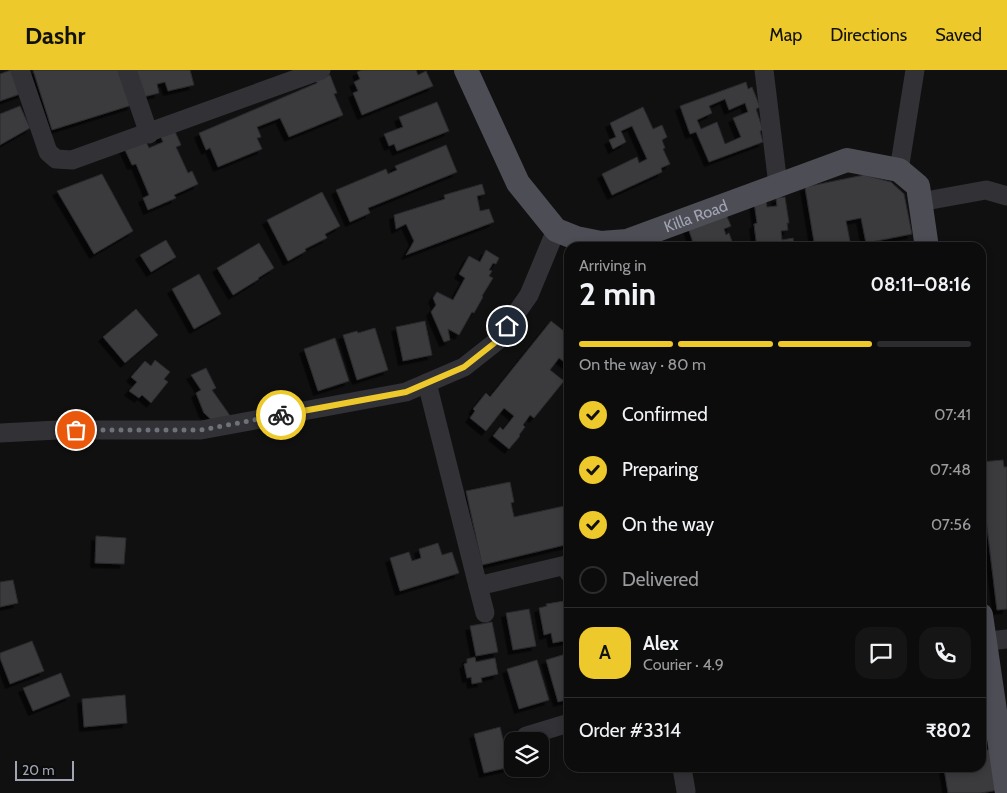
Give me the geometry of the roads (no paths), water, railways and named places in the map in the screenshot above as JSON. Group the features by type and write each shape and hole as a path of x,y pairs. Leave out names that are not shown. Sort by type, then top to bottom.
{"main road":[{"path":"466,70 518,183 556,230"},
{"name":"Killa Road","path":"614,242 627,241 847,160 899,170 918,186 926,242"},
{"name":"Killa Road","path":"556,230 586,242"},
{"path":"986,628 991,641 1007,793"}],"street":[{"path":"20,70 48,152 56,159 72,160 149,134 321,70"},
{"path":"127,70 149,134"},
{"path":"764,70 778,185"},
{"path":"899,170 915,70"},
{"path":"920,202 986,190 1007,196"},
{"path":"0,433 58,430 201,430 406,392 464,367 497,341 529,295 556,230"},
{"path":"427,383 485,613"},
{"path":"478,586 564,565"},
{"path":"539,732 564,725"},
{"path":"683,772 686,792"}]}
